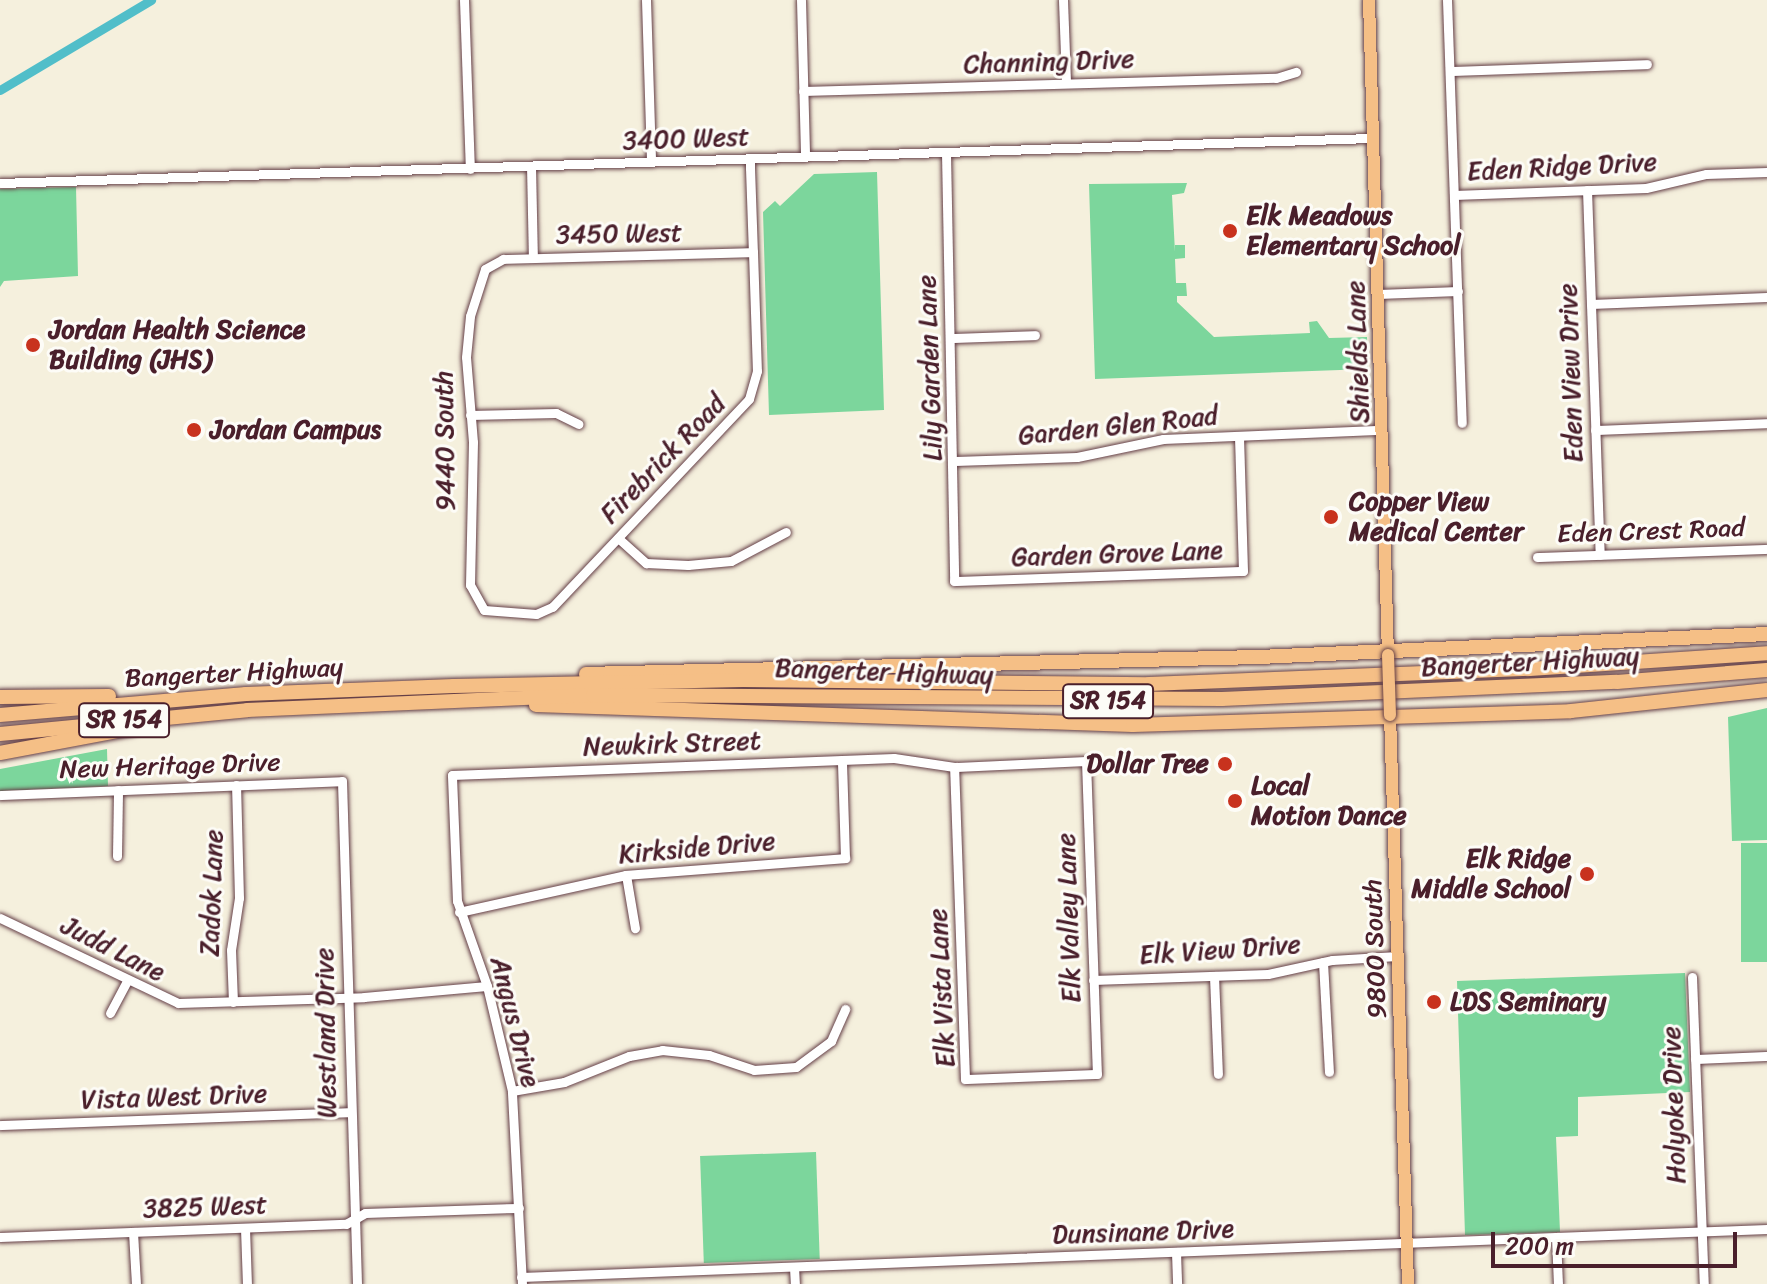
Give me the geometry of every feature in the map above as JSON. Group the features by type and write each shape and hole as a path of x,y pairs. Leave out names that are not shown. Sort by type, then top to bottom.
{"highway":[{"path":"454,686 689,668 1388,653 1767,634"},
{"name":"Bangerter Highway","path":"0,715 246,694 454,686 730,680 1163,683 1529,669 1767,653"},
{"name":"Bangerter Highway","path":"0,734 247,710 448,701 686,693 1191,700 1602,683 1767,670"},
{"path":"448,701 1074,724 1606,709 1767,690"},
{"path":"0,697 246,694"},
{"path":"0,753 247,710"}],"main road":[{"name":"Shields Lane","path":"1369,0 1388,653"},
{"name":"9800 South","path":"1388,653 1408,1284"}],"street":[{"path":"464,0 470,169"},
{"path":"646,0 651,162"},
{"path":"801,0 805,156"},
{"path":"1063,0 1066,83"},
{"path":"1447,0 1462,423"},
{"path":"1450,71 1647,64"},
{"name":"Channing Drive","path":"803,91 1276,78 1296,72"},
{"name":"3400 West","path":"0,183 1373,138"},
{"name":"Lily Garden Lane","path":"946,153 955,461 954,581"},
{"name":"Firebrick Road","path":"489,612 549,610 752,394 757,371 750,158"},
{"path":"531,166 533,258"},
{"name":"Eden Ridge Drive","path":"1454,195 1657,187 1706,174 1767,172"},
{"name":"Eden View Drive","path":"1587,190 1600,555"},
{"name":"3450 West","path":"488,266 533,258 753,252"},
{"name":"9440 South","path":"488,266 480,278 468,329 470,585 476,602 489,612"},
{"path":"1378,294 1458,291"},
{"path":"1591,304 1767,297"},
{"path":"951,338 1035,335"},
{"path":"470,415 556,413 579,424"},
{"path":"1595,430 1767,423"},
{"name":"Garden Glen Road","path":"955,461 1077,457 1151,440 1382,430"},
{"name":"Garden Grove Lane","path":"954,581 1243,571 1239,436"},
{"path":"618,538 651,564 698,565 736,559 770,536 786,532"},
{"name":"Eden Crest Road","path":"1537,557 1767,549"},
{"name":"Newkirk Street","path":"452,775 894,758 954,767 1086,761"},
{"name":"Kirkside Drive","path":"459,912 626,875 845,858 842,760"},
{"name":"Elk Valley Lane","path":"1086,761 1097,1074"},
{"name":"Elk Vista Lane","path":"954,767 965,1079 1097,1074"},
{"name":"Angus Drive","path":"452,775 459,912 487,986 512,1091 522,1280"},
{"name":"New Heritage Drive","path":"0,795 342,781"},
{"name":"Westland Drive","path":"342,781 346,998 357,1284"},
{"name":"Zadok Lane","path":"233,1002 231,950 239,898 236,785"},
{"path":"117,856 118,790"},
{"path":"626,875 635,928"},
{"name":"Judd Lane","path":"0,918 168,1001 346,998 487,986"},
{"name":"Elk View Drive","path":"1093,980 1282,972 1323,962 1397,956"},
{"path":"1323,962 1329,1072"},
{"path":"1214,976 1218,1074"},
{"name":"Holyoke Drive","path":"1692,977 1704,1284"},
{"path":"110,1013 127,981"},
{"path":"512,1091 564,1082 629,1056 662,1050 709,1055 754,1070 796,1067 831,1041 845,1009"},
{"path":"1695,1059 1767,1056"},
{"name":"Vista West Drive","path":"0,1125 350,1112"},
{"name":"3825 West","path":"0,1237 346,1224 356,1218 409,1211 519,1208"},
{"path":"245,1228 247,1284"},
{"name":"Dunsinane Drive","path":"522,1280 1767,1229"},
{"path":"133,1232 136,1284"},
{"path":"1556,1237 1558,1284"},
{"path":"1176,1252 1177,1284"},
{"path":"794,1267 795,1284"}],"green space":[{"path":"877,172 884,410 769,415 763,212 775,201 780,206 814,174"},
{"path":"1187,183 1184,193 1172,195 1175,252 1175,245 1185,245 1185,258 1175,259 1176,283 1186,283 1187,296 1177,296 1177,302 1214,337 1310,333 1309,322 1317,321 1329,338 1367,337 1368,369 1095,379 1089,184"},
{"path":"76,187 78,276 4,281 0,287 0,189"},
{"path":"1767,708 1767,840 1732,841 1728,717"},
{"path":"107,749 108,786 0,791 0,769"},
{"path":"1741,843 1767,843 1767,962 1741,962"},
{"path":"1685,973 1690,1092 1578,1097 1578,1136 1556,1137 1560,1232 1465,1235 1457,981"},
{"path":"816,1152 820,1259 704,1263 700,1156"}],"waterway":[{"path":"0,90 151,0"}],"place":[{"name":"Elk Meadows Elementary School","path":"1230,231"},
{"name":"Jordan Health Science Building (JHS)","path":"33,345"},
{"name":"Jordan Campus","path":"194,430"},
{"name":"Copper View Medical Center","path":"1331,517"},
{"name":"Dollar Tree","path":"1225,764"},
{"name":"Local Motion Dance","path":"1235,801"},
{"name":"Elk Ridge Middle School","path":"1587,874"},
{"name":"LDS Seminary","path":"1434,1002"}]}
